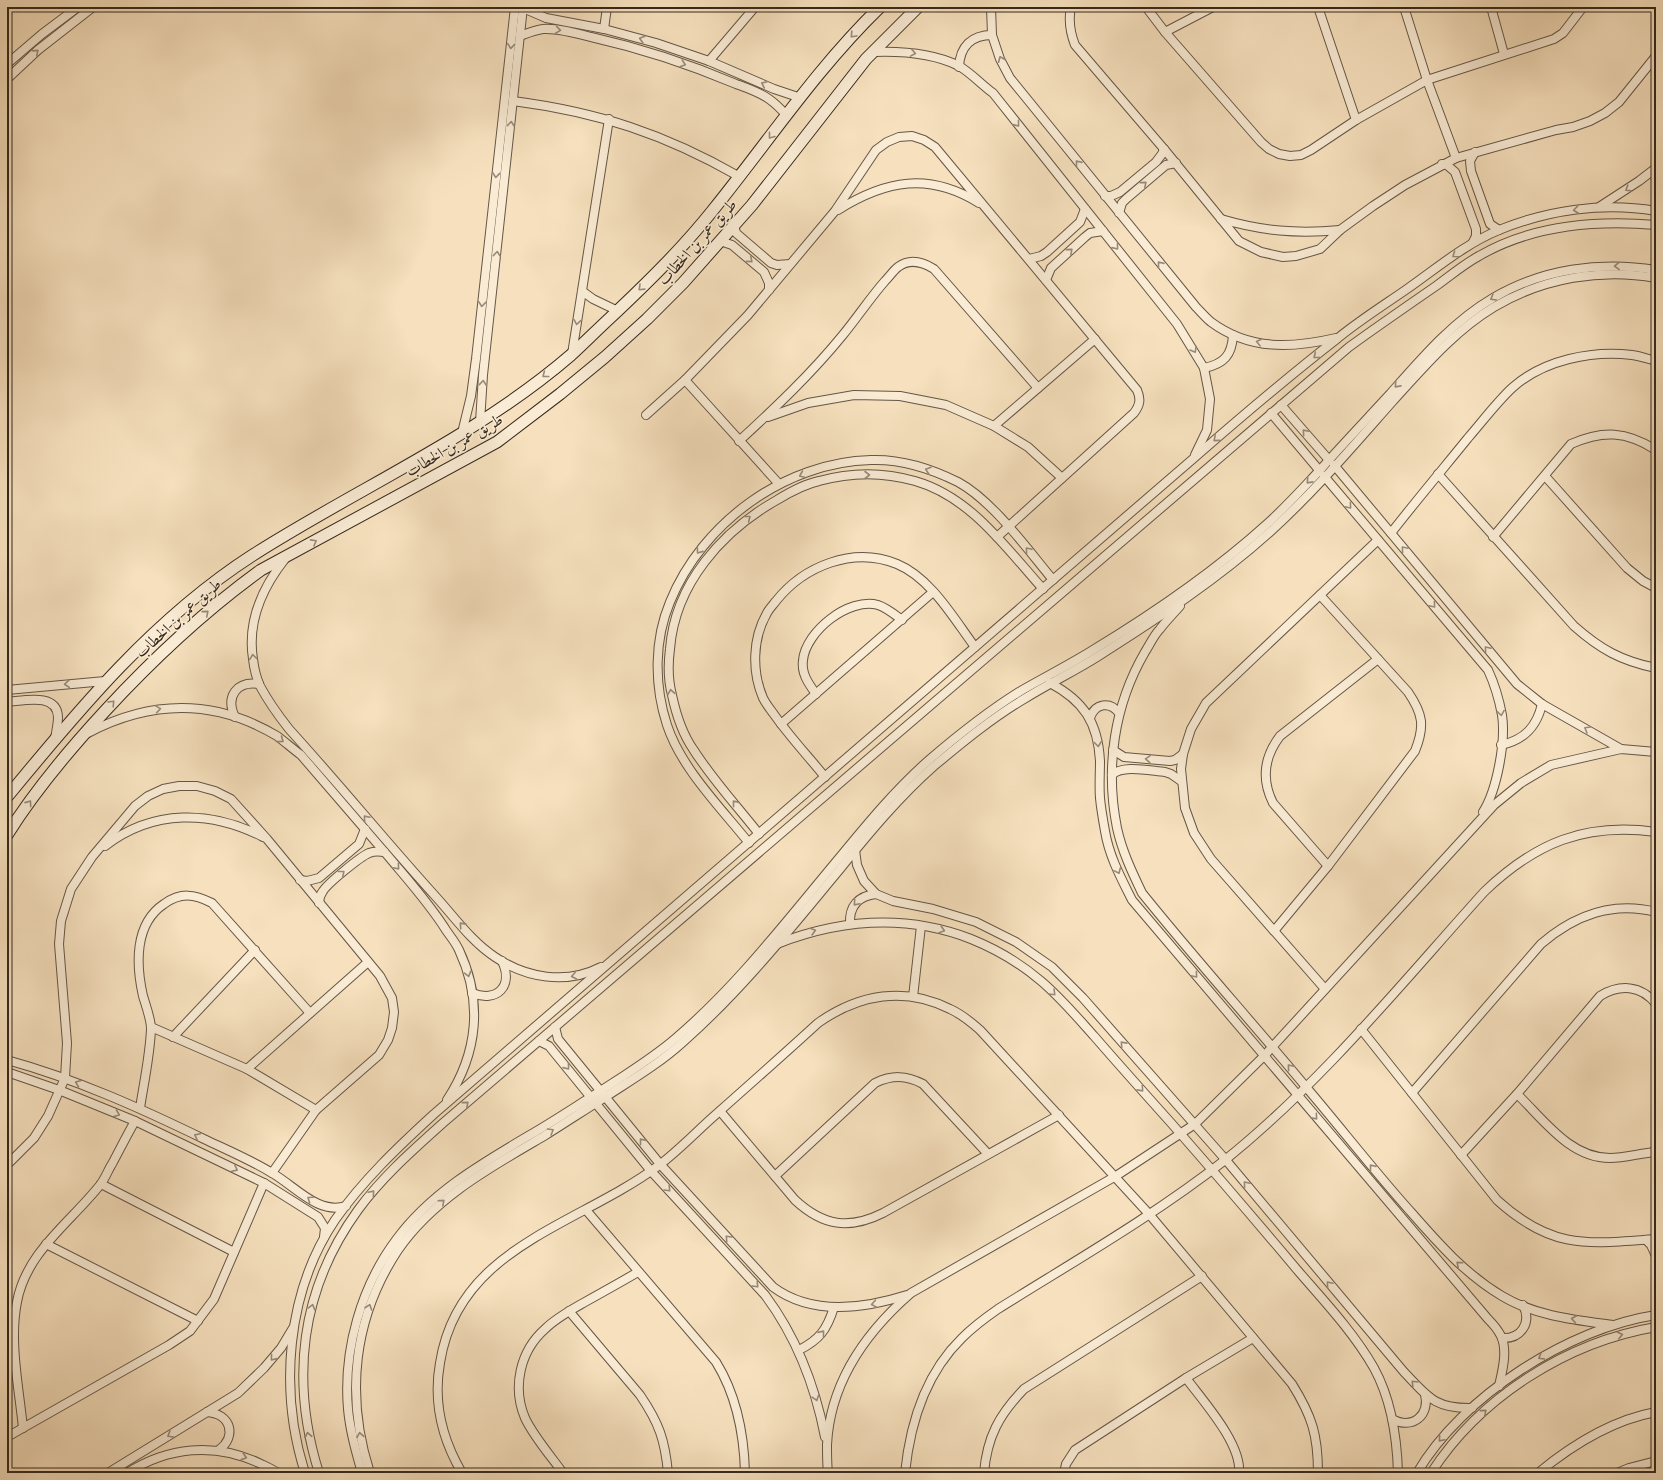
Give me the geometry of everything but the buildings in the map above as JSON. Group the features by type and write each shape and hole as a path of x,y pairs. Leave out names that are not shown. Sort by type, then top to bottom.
{"street":[{"path":"7,64 42,34 78,7"},
{"path":"7,79 38,50 93,7"},
{"path":"520,7 546,18 604,29 656,43 709,61 774,89 801,98"},
{"path":"480,422 482,383 520,36 520,7"},
{"path":"462,433 471,396 520,7"},
{"path":"604,29 607,7"},
{"path":"709,61 755,7"},
{"name":"طريق عمر بن الخطاب","path":"7,797 105,681 163,625 192,600 246,560 480,422 530,387 572,354 618,311 682,246 740,177 850,38 880,7"},
{"name":"طريق عمر بن الخطاب","path":"7,835 35,794 82,736 150,664 228,594 261,570 497,442 560,394 647,319 683,283 752,205 844,86 874,52 918,7"},
{"path":"991,7 992,35 1000,59 1010,78 1196,307 1211,322 1233,335 1260,343 1283,346 1302,345 1339,337"},
{"path":"1071,7 1069,19 1075,46 1176,163 1239,241 1255,250 1272,256 1296,256 1320,249 1340,230 1380,202 1442,164 1456,158 1556,130 1573,127 1590,121 1605,113 1619,102 1656,56"},
{"path":"1146,7 1165,32 1261,142 1269,149 1279,154 1290,156 1300,155 1311,150 1356,120 1427,80 1504,54 1545,44 1563,33 1583,7"},
{"path":"1165,32 1213,7"},
{"path":"1318,7 1356,120"},
{"path":"1404,7 1427,80 1456,158"},
{"path":"1491,7 1504,54"},
{"path":"520,36 532,31 544,29 556,30 601,39 652,54 705,71 769,98 779,106 787,116"},
{"path":"959,67 959,58 962,49 968,42 975,37 992,35"},
{"path":"874,52 903,51 932,56 959,67 993,93 1177,324 1204,368 1210,399 1207,430 1194,458"},
{"path":"513,101 577,111 634,127 683,146 740,177"},
{"path":"572,354 609,119"},
{"path":"646,415 685,380 748,315 835,212 876,150 886,142 899,137 912,136 924,140 935,147 1095,339 1137,390 1140,402 1134,413 997,537"},
{"path":"1105,196 1120,192 1156,162 1164,149"},
{"path":"1475,152 1470,161 1471,171 1490,224 1499,230"},
{"path":"1119,213 1122,202 1166,165 1176,163"},
{"path":"1442,164 1451,168 1457,177 1476,230 1476,236 1473,242"},
{"path":"1598,207 1639,181 1656,168"},
{"path":"835,212 855,199 876,190 898,184 922,183 945,187 959,192 986,207"},
{"path":"305,1473 292,1421 290,1357 294,1325 306,1282 324,1240 346,1206 378,1168 434,1114 1194,458 1270,393 1339,337 1473,242 1499,230 1544,216 1598,207 1632,207 1656,211"},
{"path":"1029,259 1041,256 1047,252 1080,222 1085,209"},
{"path":"1220,218 1243,225 1285,232 1316,233 1340,230"},
{"path":"319,1473 311,1448 305,1418 302,1388 303,1358 307,1327 312,1306 320,1279 335,1246 358,1209 402,1161 443,1123 1349,346 1479,256 1507,243 1528,236 1566,227 1596,223 1627,222 1656,225"},
{"path":"734,225 734,229 739,236 771,263 778,265 790,264"},
{"path":"1046,280 1051,268 1085,237 1090,233 1103,231"},
{"path":"720,241 732,245 764,272 769,283 769,290"},
{"path":"739,441 810,372 841,337 897,267 906,263 916,262 926,264 934,269 1038,388"},
{"path":"1349,444 1449,330 1470,313 1493,298 1518,285 1570,269 1598,266 1625,266 1656,270"},
{"path":"603,1094 626,1085 680,1046 717,1010 777,945 891,808 931,769 974,733 1019,702 1095,658 1191,595 1240,558 1274,529 1291,506 1349,444 1454,337 1474,320 1497,305 1533,288 1573,277 1597,274 1624,274 1656,278"},
{"path":"582,291 599,303 618,311"},
{"path":"1204,368 1214,366 1222,361 1229,353 1233,335"},
{"path":"994,426 1095,339"},
{"path":"1391,533 1438,474 1512,388 1534,372 1556,363 1607,354 1633,356 1656,361"},
{"path":"685,380 779,484"},
{"path":"764,418 808,403 854,395 900,396 946,405 994,426 1028,447 1062,478"},
{"path":"1281,405 1332,462 1517,684 1542,704 1621,749"},
{"path":"1271,413 1488,670 1497,690 1502,717 1498,776 1487,805 1470,831"},
{"path":"1494,537 1571,444 1587,437 1604,434 1622,435 1642,441 1656,450"},
{"path":"749,843 680,755 667,726 660,696 657,664 661,633 670,602 684,574 697,554 725,524 751,502 779,484 809,472 840,463 871,460 903,462 932,471 959,483 987,504 1009,527 1053,580"},
{"path":"759,834 692,748 679,721 671,693 668,664 671,634 679,606 692,580 709,556 732,531 758,510 787,494 818,481 850,474 884,475 916,481 947,494 974,513 1043,589"},
{"path":"1438,474 1574,626 1610,653 1633,663 1656,668"},
{"path":"1545,476 1627,568 1643,581 1656,588"},
{"path":"370,1473 360,1438 355,1404 356,1371 360,1338 370,1306 383,1275 401,1247 422,1221 446,1198 603,1094 675,1039 712,1005 750,965 886,803 926,763 969,727 1015,695 1091,651 1201,578 1291,506"},
{"path":"1325,989 1211,859 1194,833 1185,808 1181,781 1183,754 1191,728 1206,703 1378,540"},
{"path":"288,556 266,585 259,601 254,617 252,651 254,668 259,684 289,729 413,872 480,945 502,961 527,973 563,979 585,974 610,962"},
{"path":"825,777 780,724 764,699 755,671 756,641 767,613 785,590 808,572 830,562 852,557 876,558 897,564 917,576 934,592 975,647"},
{"path":"780,724 934,592"},
{"path":"1191,595 1158,630 1135,670 1119,714 1113,750 1112,794 1118,828 1127,862 1142,893 1307,1087 1382,1180 1446,1252 1487,1286 1504,1297 1544,1313 1613,1325"},
{"path":"1274,931 1328,866 1415,751 1421,736 1421,720 1417,705 1408,692 1320,595"},
{"path":"816,694 805,677 803,670 803,659 808,644 826,622 850,608 864,604 878,605 891,611 902,620"},
{"path":"1328,866 1273,803 1268,792 1266,782 1267,761 1270,752 1280,736 1378,659"},
{"path":"7,690 105,681"},
{"path":"235,717 231,709 231,700 235,692 242,686 250,683 259,684"},
{"path":"1050,683 1065,691 1079,703 1090,718 1097,735 1100,761 1100,797 1105,833 1116,867 1132,900 1488,1318 1502,1338 1504,1349 1503,1368 1499,1386"},
{"path":"7,702 39,700 50,702 57,711 58,716 55,739"},
{"path":"1501,745 1516,740 1529,732 1537,719 1542,704"},
{"path":"1090,718 1094,710 1103,705 1112,707 1119,714"},
{"path":"82,736 108,722 136,713 165,708 195,708 224,713 252,723 278,737 301,755 430,905 459,949 466,968 472,993 474,1015 470,1052 456,1085 446,1101 434,1114"},
{"path":"555,1027 558,1039 660,1164 773,1287 785,1296 808,1304 834,1307 860,1306 886,1302 911,1293 1116,1176 1181,1135 1195,1124 1264,1056 1494,805 1515,787 1551,765 1582,756 1621,749 1656,752"},
{"path":"1113,750 1124,757 1170,761 1175,760 1183,754"},
{"path":"1112,775 1123,769 1165,772 1181,781"},
{"path":"7,1165 34,1138 48,1116 65,1078 66,1036 59,944 61,921 71,889 92,857 135,806 148,796 163,789 179,786 197,786 215,790 231,799 267,839 380,976 392,998 394,1012 390,1034 379,1055 316,1110 272,1173"},
{"path":"92,857 113,840 137,828 163,820 177,818 190,817 217,819 243,827 267,839"},
{"path":"300,880 307,881 319,878 359,844 365,829"},
{"path":"906,1473 907,1456 912,1434 917,1413 925,1392 939,1367 961,1338 998,1309 1149,1214 1226,1159 1307,1087 1484,892 1505,872 1528,856 1554,843 1581,834 1609,830 1656,832"},
{"path":"856,850 857,865 864,881 876,894 893,901 933,909 976,922 1016,942 1052,967 1083,998 1226,1159 1373,1337 1404,1372 1426,1394 1437,1402 1447,1407 1472,1408"},
{"path":"319,903 320,897 326,886 361,858 376,851 384,852"},
{"path":"850,924 852,909 856,903 861,898 876,894"},
{"path":"140,1108 151,1028 143,994 139,951 141,934 146,924 159,907 173,897 186,895 200,897 212,903 310,1013"},
{"path":"1412,1093 1541,944 1557,930 1594,912 1614,908 1631,908 1656,912"},
{"path":"777,945 819,930 850,924 891,922 932,927 971,939 1008,957 1041,981 1070,1010 1212,1170 1360,1345 1383,1387 1396,1440 1398,1473"},
{"path":"913,997 921,926"},
{"path":"173,1037 255,950"},
{"path":"472,993 482,997 492,996 501,990 506,981 507,971 502,961"},
{"path":"247,1069 368,962"},
{"path":"1461,1155 1517,1094 1600,996 1610,990 1631,988 1642,991 1651,997 1656,1004"},
{"path":"462,1473 453,1458 445,1438 437,1395 438,1374 441,1352 447,1332 456,1311 483,1275 518,1247 586,1210 651,1171 818,1023 831,1014 860,1001 876,997 891,996 913,997 951,1009 980,1030 1116,1176 1292,1384 1305,1404 1315,1434 1318,1449 1318,1473"},
{"path":"151,1028 247,1069 316,1110"},
{"path":"1361,1029 1497,1200 1514,1216 1533,1228 1554,1237 1577,1242 1599,1243 1656,1239"},
{"path":"539,1041 554,1050 651,1171 765,1295 793,1338 808,1373 820,1408 827,1446 828,1473"},
{"path":"7,1060 65,1078 140,1108 272,1173 323,1207 339,1209 346,1206"},
{"path":"7,1072 59,1090 135,1121 264,1183 318,1217 325,1228 324,1240"},
{"path":"775,1176 875,1083 886,1078 898,1076 915,1080 923,1084 988,1154"},
{"path":"1517,1094 1565,1142 1579,1152 1596,1157 1612,1158 1656,1152"},
{"path":"362,1473 352,1439 348,1405 348,1370 353,1336 362,1303 376,1271 394,1242 416,1215 442,1192 502,1151 594,1100"},
{"path":"720,1111 807,1211 821,1219 831,1222 853,1224 868,1220 883,1213 1059,1114"},
{"path":"23,1428 14,1342 14,1321 17,1300 23,1280 46,1244 101,1184 135,1121"},
{"path":"7,1437 180,1339 198,1321 214,1299 264,1183"},
{"path":"101,1184 234,1252"},
{"path":"586,1210 716,1362 733,1394 740,1418 745,1473"},
{"path":"1646,1240 1651,1245 1656,1256"},
{"path":"46,1244 198,1321"},
{"path":"563,1473 525,1418 519,1391 519,1377 522,1363 535,1338 545,1328 569,1311 638,1272"},
{"path":"984,1473 986,1456 991,1437 999,1419 1010,1403 1024,1389 1202,1276"},
{"path":"827,1446 833,1410 838,1393 852,1360 876,1326 911,1293"},
{"path":"1502,1338 1514,1337 1524,1329 1527,1317 1523,1305"},
{"path":"799,1350 812,1344 822,1334 830,1321 834,1307"},
{"path":"569,1311 640,1395 650,1409 658,1424 663,1439 668,1473"},
{"path":"1417,1473 1437,1444 1454,1425 1472,1408 1525,1367 1576,1339 1613,1325 1656,1315"},
{"path":"108,1473 238,1393 264,1368 281,1348 294,1325"},
{"path":"1431,1473 1442,1455 1467,1426 1521,1383 1550,1365 1578,1351 1612,1337 1656,1327"},
{"path":"1064,1473 1068,1460 1076,1450 1186,1378 1253,1338"},
{"path":"1186,1378 1230,1440 1237,1454 1239,1473"},
{"path":"1392,1419 1405,1423 1418,1419 1426,1408 1426,1394"},
{"path":"207,1412 221,1415 229,1426 230,1433 228,1440 219,1450"},
{"path":"1538,1473 1579,1443 1602,1430 1627,1420 1656,1412"},
{"path":"127,1473 162,1455 190,1450 219,1450 248,1458 278,1473"},
{"path":"1617,1473 1629,1468 1656,1461"}]}
